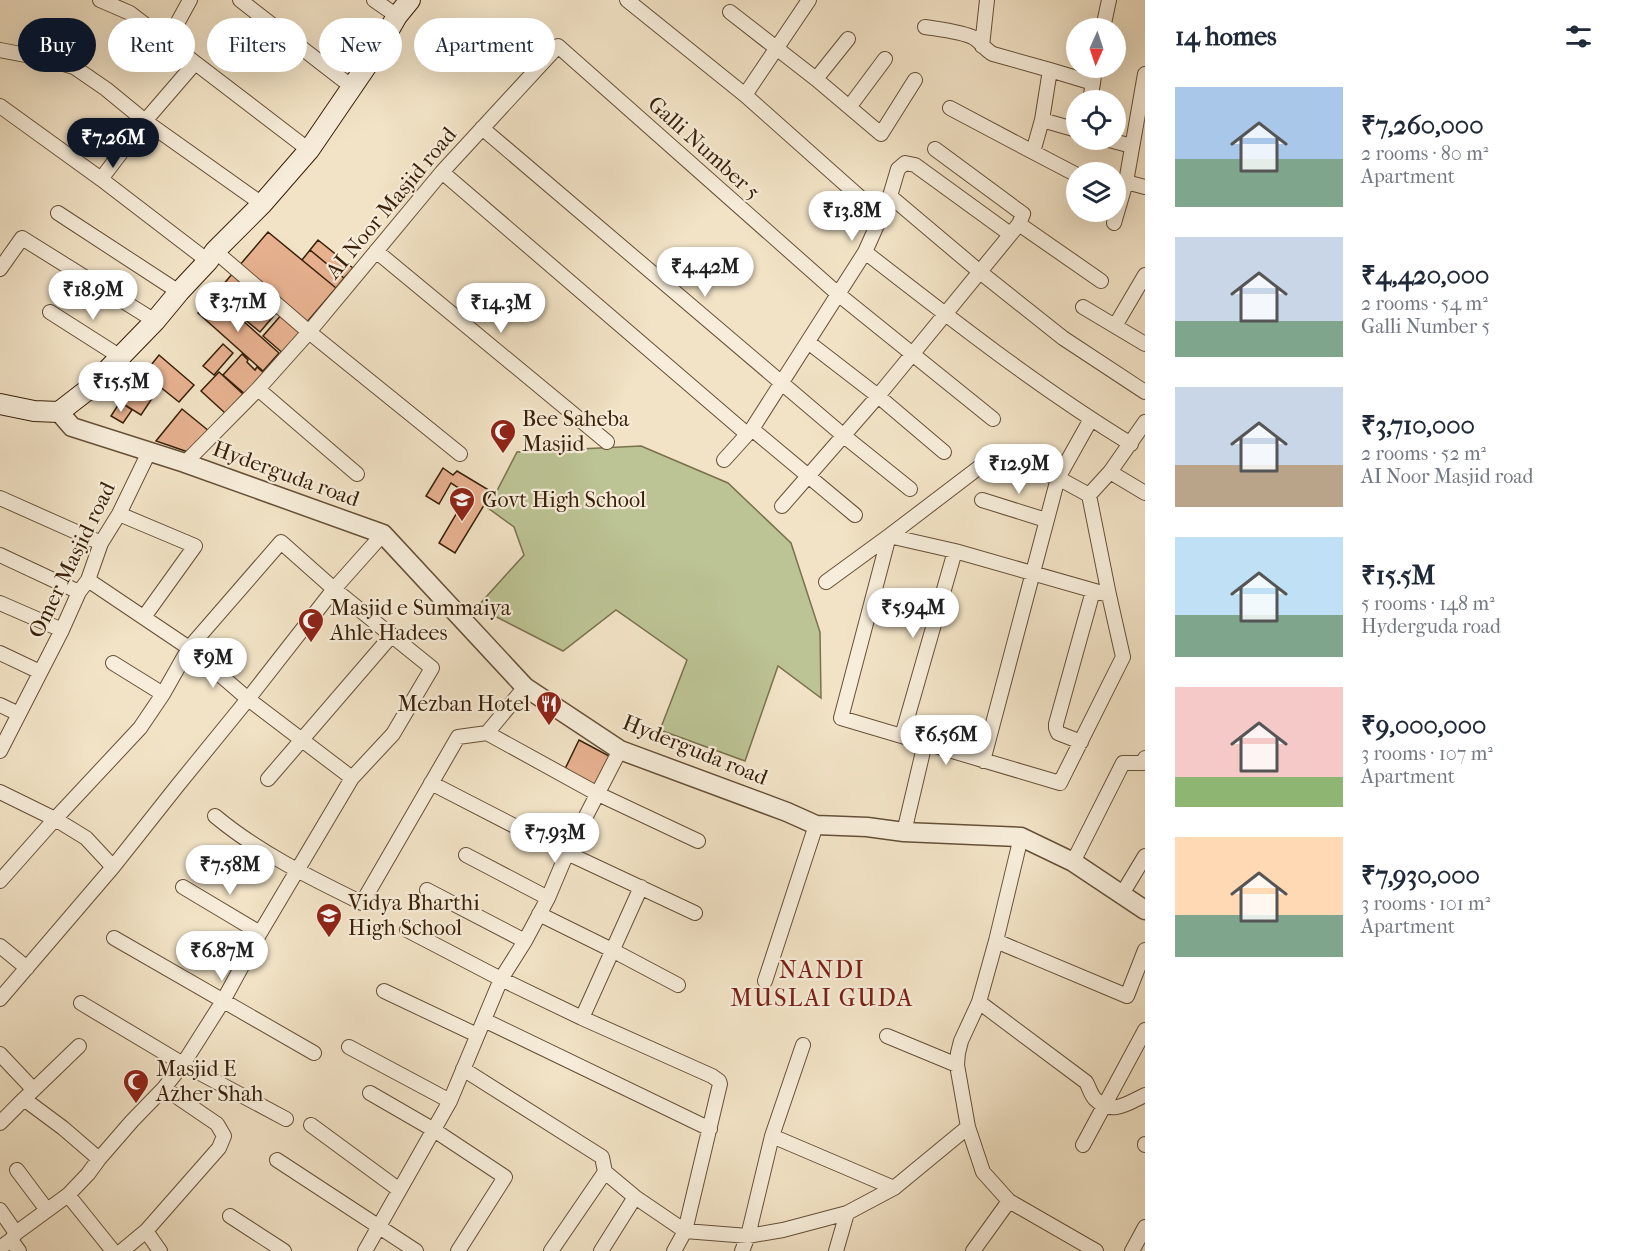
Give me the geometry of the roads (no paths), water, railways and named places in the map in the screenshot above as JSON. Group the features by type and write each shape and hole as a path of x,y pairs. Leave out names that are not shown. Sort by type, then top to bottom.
{"main road":[{"path":"0,404 34,411 58,412 90,388 155,321 178,292 262,204 309,150 378,49 397,16 410,0"}],"street":[{"path":"100,0 135,18"},
{"path":"130,14 136,0"},
{"path":"180,18 190,0"},
{"path":"240,0 352,87"},
{"path":"374,0 397,16"},
{"path":"627,0 745,95 881,216"},
{"path":"745,95 809,0"},
{"path":"982,46 987,0"},
{"path":"1105,18 1108,0"},
{"path":"730,12 850,106 881,134 915,80"},
{"path":"925,27 975,38 986,51 993,54 1092,83"},
{"path":"816,79 848,39"},
{"name":"Galli Number 5","path":"483,128 558,46 838,294 993,419"},
{"path":"0,50 74,67 145,121 262,204"},
{"path":"850,106 885,59"},
{"path":"195,63 309,150"},
{"path":"1033,152 1042,120 1050,70"},
{"path":"101,179 145,121 187,72"},
{"path":"1126,172 1145,74"},
{"path":"1091,90 1093,78"},
{"path":"0,106 211,256 460,454"},
{"path":"950,108 1066,171"},
{"path":"1042,120 1066,127"},
{"path":"483,128 781,383 910,489"},
{"name":"AI Noor Masjid road","path":"185,463 258,389 309,332 442,172 483,128"},
{"path":"1126,144 1132,146"},
{"path":"782,506 946,315 1014,229 1023,214 935,149"},
{"path":"724,460 749,431 865,252 890,196 898,169 905,163 915,165 1014,229 1101,281"},
{"path":"442,172 749,431 809,476 855,515"},
{"path":"1126,189 1145,187"},
{"path":"890,196 1063,338 1145,392"},
{"path":"58,213 178,292"},
{"path":"0,269 22,238 155,321"},
{"path":"376,251 607,442"},
{"path":"865,252 946,315 1091,420 1131,444"},
{"path":"1115,326 1145,275"},
{"path":"1083,308 1145,344"},
{"path":"50,312 119,356"},
{"path":"808,342 878,396 944,452"},
{"path":"258,389 357,474"},
{"name":"Hyderguda road","path":"58,412 72,427 185,463 382,534 525,687 620,750 816,825 1021,837 1073,862 1145,910"},
{"path":"983,760 1058,478 1091,420"},
{"path":"1089,495 1110,472 1145,422"},
{"name":"Omer Masjid road","path":"0,751 79,592 88,580 101,543 119,514 149,452"},
{"path":"826,582 994,456 1058,478 1089,495"},
{"path":"1110,472 1145,493"},
{"path":"889,536 841,718 1060,783 1123,657 1108,595 1089,495"},
{"path":"0,498 101,543"},
{"path":"982,500 1046,519"},
{"path":"119,514 195,546 144,617"},
{"path":"0,999 113,867 334,589 382,534"},
{"path":"889,536 955,551 1108,595"},
{"path":"0,881 54,819 141,728 189,648 281,542 334,589 432,668 393,734 352,778 260,933 223,1001 183,1064 164,1088 68,1195 47,1210 11,1243 0,1210"},
{"path":"902,736 955,551"},
{"path":"0,555 79,592"},
{"path":"88,580 189,648 248,699 352,778"},
{"path":"1081,742 1058,734 1056,724 1093,591"},
{"path":"0,603 62,630"},
{"path":"268,780 392,635"},
{"path":"0,653 40,672"},
{"path":"113,663 163,694"},
{"path":"487,733 525,687"},
{"path":"0,705 19,714"},
{"path":"215,816 298,871 362,903 458,737 487,733 596,793 698,841"},
{"path":"904,831 925,743"},
{"path":"365,1251 450,1101 501,979 548,898 596,793 620,750"},
{"path":"1073,862 1123,764 1143,763 1145,758"},
{"path":"431,783 567,853 695,914"},
{"path":"0,792 86,838 113,867"},
{"path":"765,981 816,825"},
{"path":"1021,837 979,1002 961,1041 957,1065 968,1127 983,1172 1009,1201 1096,1251"},
{"path":"466,855 548,898"},
{"path":"1122,894 1145,856"},
{"path":"183,887 260,933"},
{"path":"582,1018 641,887"},
{"path":"427,890 525,941"},
{"path":"538,914 678,985"},
{"path":"407,930 501,979 719,1081 685,1231 674,1251"},
{"path":"114,938 314,1053"},
{"path":"996,941 1127,996 1145,950"},
{"path":"0,946 27,968"},
{"path":"384,991 477,1035"},
{"path":"979,1002 1086,1082 1095,1099 1105,1105 1119,1108 1145,1095"},
{"path":"81,1003 183,1064 286,1119"},
{"path":"484,1020 710,1128"},
{"path":"1083,1145 1145,1030"},
{"path":"887,1036 957,1065"},
{"path":"742,1251 748,1236 772,1136 803,1045"},
{"path":"0,1123 79,1046"},
{"path":"349,1047 450,1101"},
{"path":"0,1054 28,1094 99,1159"},
{"path":"462,1069 602,1157 605,1172 635,1197 685,1231 748,1236 783,1230 847,1213 894,1188 968,1127"},
{"path":"122,1251 146,1231 219,1148 224,1136 217,1124 164,1088"},
{"path":"370,1093 505,1177 458,1251"},
{"path":"311,1125 398,1190"},
{"path":"772,1136 894,1188"},
{"path":"277,1160 416,1251"},
{"path":"17,1170 47,1210"},
{"path":"551,1251 605,1172"},
{"path":"68,1195 113,1251"},
{"path":"601,1251 635,1197"},
{"path":"972,1251 1009,1201"},
{"path":"836,1251 847,1213"},
{"path":"230,1216 282,1250"},
{"path":"1132,1251 1145,1227"},
{"path":"146,1231 160,1251"}],"place":[{"name":"Bee Saheba Masjid","path":"503,455"},
{"name":"Govt High School","path":"462,523"},
{"name":"Masjid e Summaiya Ahle Hadees","path":"311,644"},
{"name":"Mezban Hotel","path":"549,727"},
{"name":"Vidya Bharthi High School","path":"329,939"},
{"name":"Masjid E Azher Shah","path":"136,1105"}],"district":[{"name":"NANDI MUSLAI GUDA","path":"822,984"}]}
